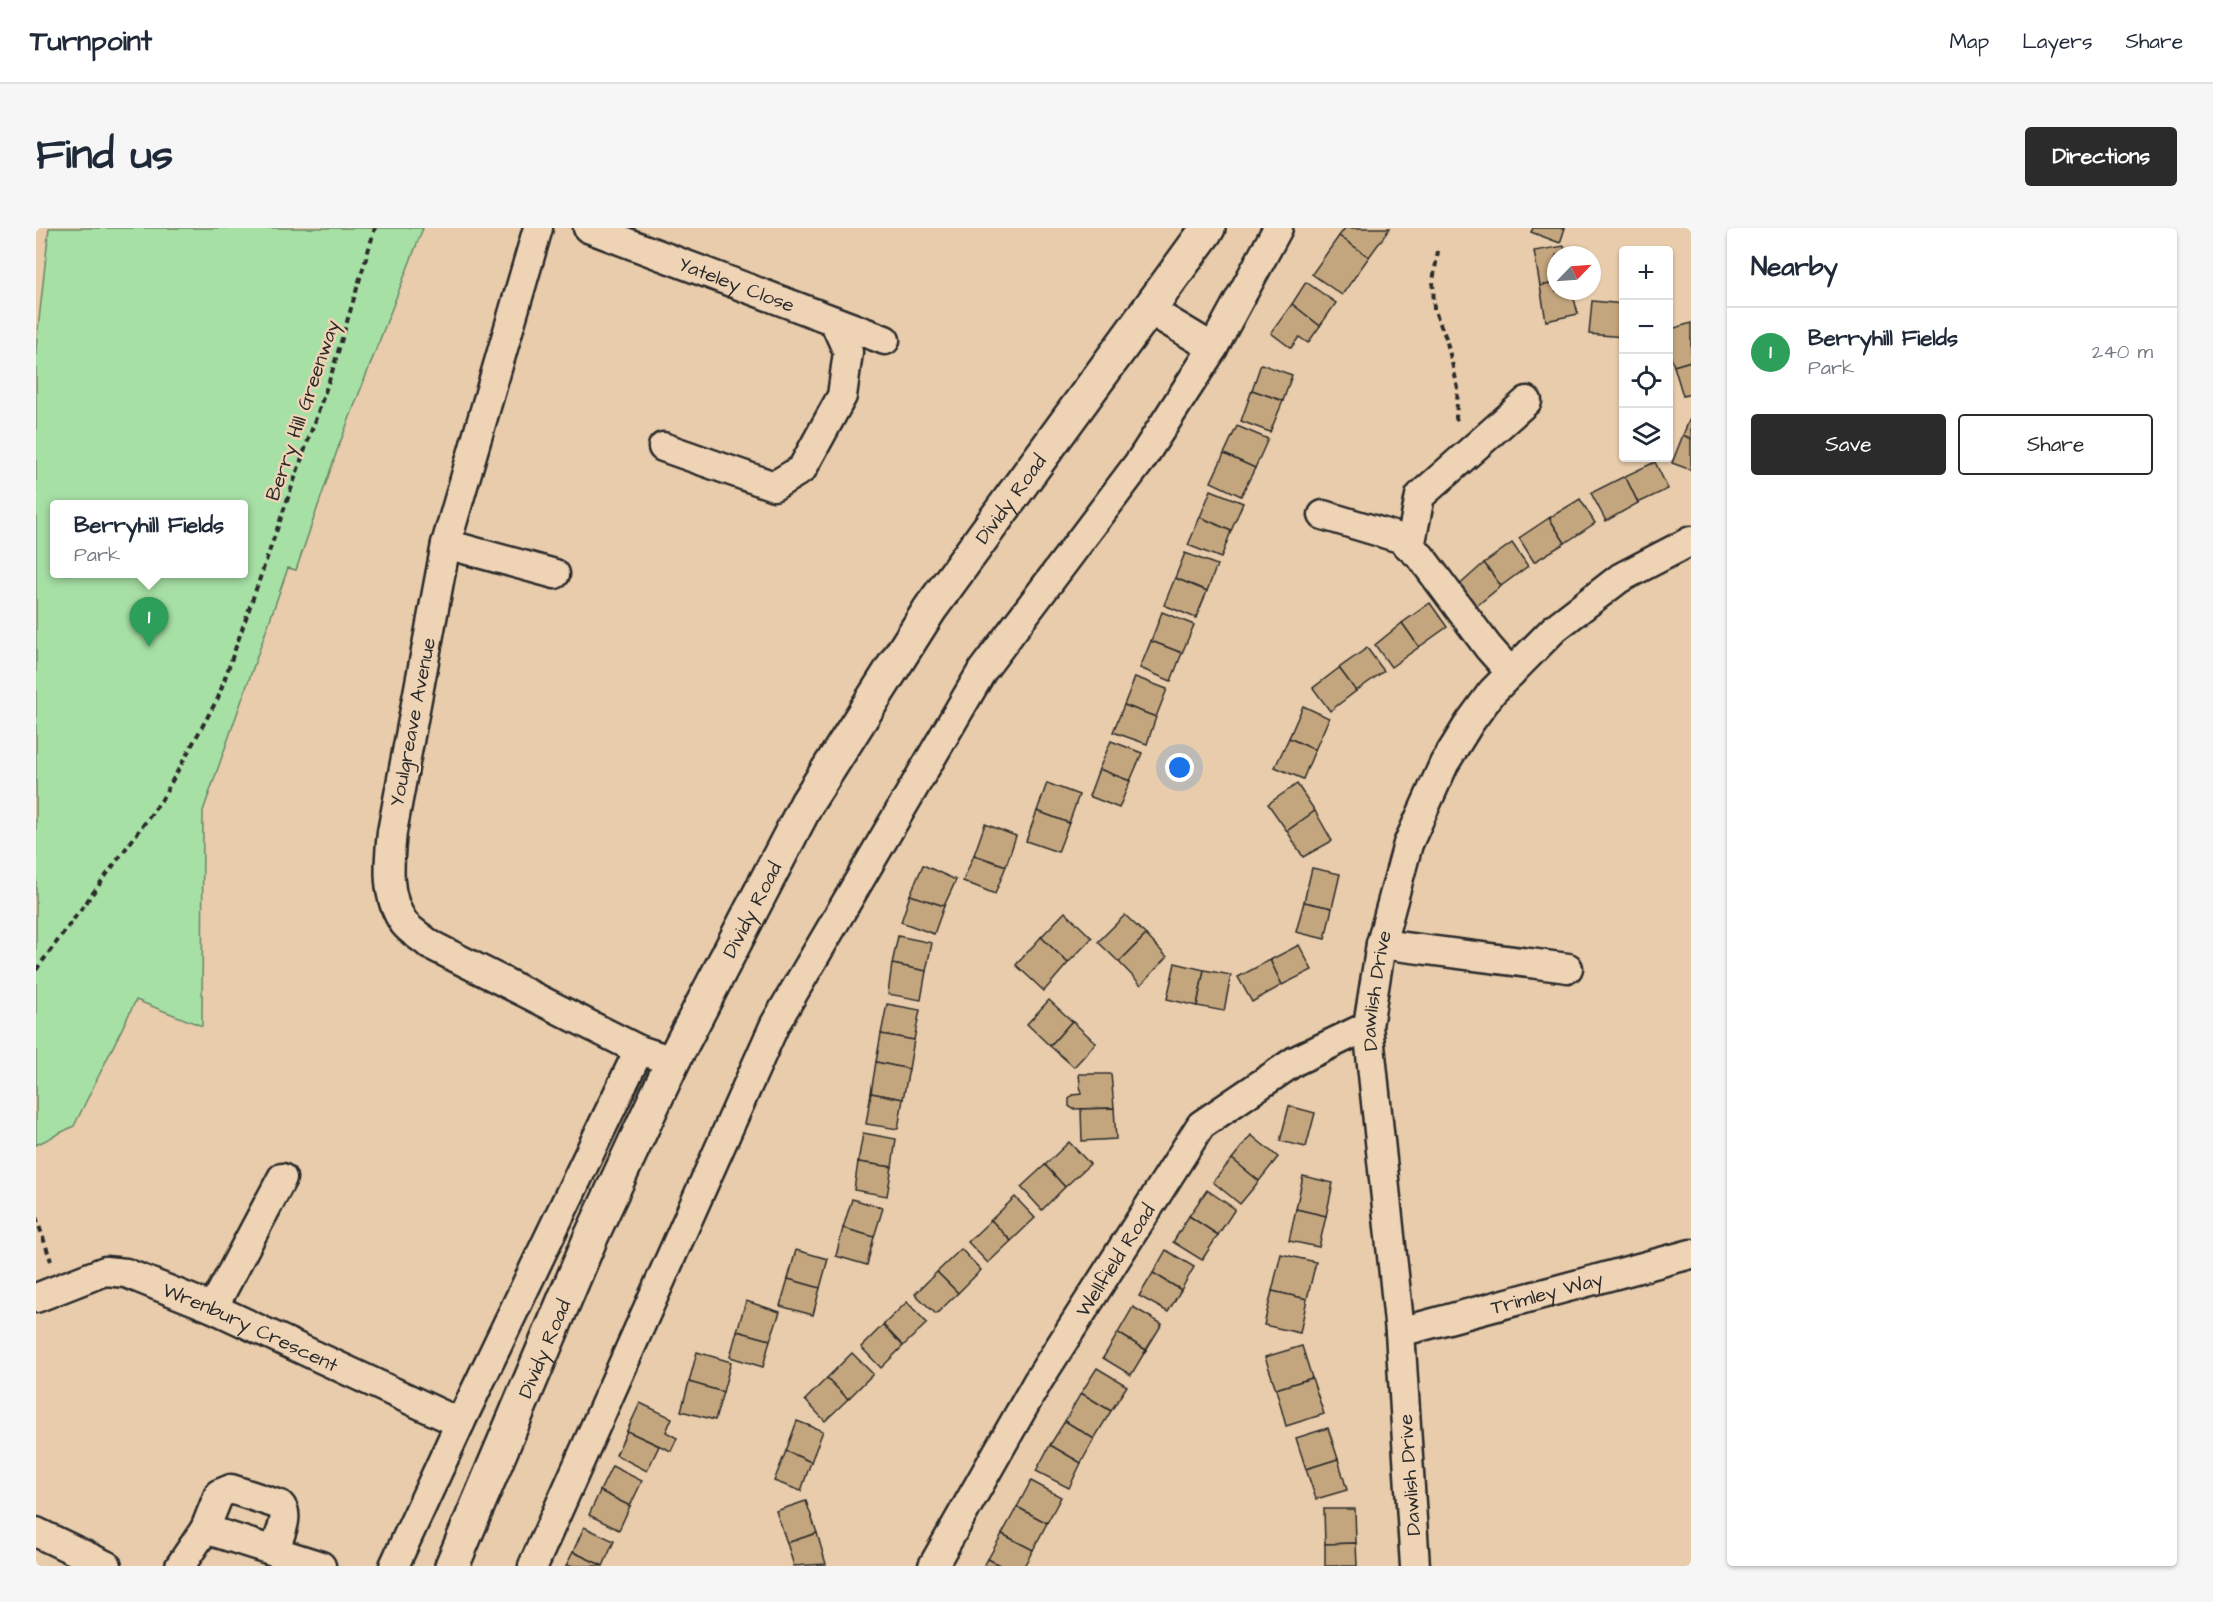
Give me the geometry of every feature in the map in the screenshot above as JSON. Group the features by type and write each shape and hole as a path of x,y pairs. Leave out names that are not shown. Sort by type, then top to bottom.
{"main road":[{"name":"Dividy Road","path":"452,1566 591,1237 673,1061 813,793 930,609 1208,228"}],"street":[{"name":"Youlgreave Avenue","path":"538,228 446,544 392,832 389,872 392,898 404,923 429,944 639,1050 673,1061"},
{"name":"Yateley Close","path":"588,228 885,340"},
{"path":"533,1566 775,1024 982,671 1141,460 1213,348 1278,228"},
{"path":"1148,309 1213,348"},
{"path":"663,447 774,486 802,469 842,396 848,352 834,321"},
{"path":"1410,547 1420,496 1527,401"},
{"path":"1323,515 1400,538 1421,557 1488,647 1511,673"},
{"name":"Dawlish Drive","path":"1415,1566 1400,1332 1368,1026 1381,944 1408,844 1444,764 1470,722 1511,673 1555,628 1620,578 1691,541"},
{"path":"446,544 555,574"},
{"path":"1381,944 1568,968"},
{"name":"Wellfield Road","path":"933,1566 1038,1381 1201,1125 1295,1061 1368,1026"},
{"path":"394,1566 639,1050"},
{"path":"213,1308 282,1178"},
{"name":"Trimley Way","path":"1400,1332 1691,1254"},
{"name":"Wrenbury Crescent","path":"48,1292 105,1271 126,1273 213,1308 460,1423"},
{"path":"180,1566 205,1529 219,1494 231,1489 280,1505 284,1509 285,1517 274,1551"},
{"path":"205,1529 321,1566"},
{"path":"36,1532 107,1566"}],"path":[{"name":"Berry Hill Greenway","path":"36,970 161,801 218,698 332,372 375,228"},
{"path":"1438,251 1433,280 1434,309 1446,338 1458,388 1456,418 1471,451"},
{"path":"36,1217 48,1292"}],"green space":[{"path":"49,228 423,228 338,448 296,570 288,568 203,811 202,1026 136,1000 74,1126 36,1145 36,348"}],"building":[{"path":"1345,228 1390,228 1369,257 1339,236"},
{"path":"1533,228 1565,228 1560,243 1531,232"},
{"path":"1339,236 1369,257 1342,295 1312,274"},
{"path":"1547,249 1547,285 1540,286 1534,251"},
{"path":"1306,282 1336,303 1320,326 1292,304"},
{"path":"1547,285 1547,300 1574,300 1578,314 1546,321 1540,286"},
{"path":"1592,301 1619,304 1619,337 1589,334"},
{"path":"1292,304 1320,326 1308,343 1299,337 1291,348 1271,333"},
{"path":"1691,323 1691,361 1674,366 1673,363 1673,328"},
{"path":"1691,361 1691,394 1683,396 1674,366"},
{"path":"1261,364 1292,375 1283,401 1252,390"},
{"path":"1252,390 1283,401 1270,432 1241,421"},
{"path":"1691,416 1691,439 1683,435"},
{"path":"1237,426 1268,439 1255,468 1224,454"},
{"path":"1683,435 1691,439 1691,470 1672,463"},
{"path":"1224,454 1255,468 1241,496 1211,482"},
{"path":"1655,462 1668,489 1638,503 1625,476"},
{"path":"1625,476 1638,503 1606,521 1591,493"},
{"path":"1211,490 1243,503 1231,531 1200,517"},
{"path":"1580,499 1595,523 1565,543 1549,518"},
{"path":"1200,517 1231,531 1221,558 1188,545"},
{"path":"1549,518 1565,543 1534,562 1519,538"},
{"path":"1512,543 1528,566 1501,586 1484,563"},
{"path":"1185,553 1217,565 1207,591 1175,578"},
{"path":"1484,563 1501,586 1474,608 1456,588"},
{"path":"1175,578 1207,591 1196,618 1164,605"},
{"path":"1430,603 1447,627 1419,647 1402,623"},
{"path":"1162,612 1194,625 1182,653 1151,641"},
{"path":"1402,623 1419,647 1391,667 1375,645"},
{"path":"1151,641 1182,653 1171,681 1140,668"},
{"path":"1367,648 1384,671 1356,691 1339,668"},
{"path":"1339,668 1356,691 1330,711 1313,688"},
{"path":"1135,677 1167,689 1156,717 1124,705"},
{"path":"1124,705 1156,717 1147,744 1113,732"},
{"path":"1303,706 1329,718 1315,750 1289,738"},
{"path":"1289,738 1315,750 1303,779 1275,767"},
{"path":"1111,741 1142,753 1130,781 1099,769"},
{"path":"1099,769 1130,781 1119,808 1089,796"},
{"path":"1047,783 1079,795 1069,823 1037,811"},
{"path":"1297,784 1315,811 1287,831 1268,804"},
{"path":"1037,811 1069,823 1058,852 1026,841"},
{"path":"1315,811 1332,841 1303,857 1287,831"},
{"path":"985,824 1016,836 1006,866 974,855"},
{"path":"974,855 1006,866 995,894 963,881"},
{"path":"923,865 956,880 944,906 910,895"},
{"path":"1312,868 1340,874 1332,908 1304,902"},
{"path":"910,895 944,906 934,934 901,922"},
{"path":"1304,902 1332,908 1325,939 1296,932"},
{"path":"1065,912 1092,938 1068,963 1041,937"},
{"path":"1125,915 1146,935 1119,962 1098,942"},
{"path":"1146,935 1167,957 1141,985 1119,962"},
{"path":"898,936 932,943 926,971 892,964"},
{"path":"1041,937 1068,963 1044,991 1016,965"},
{"path":"1299,945 1312,970 1282,985 1270,960"},
{"path":"1270,960 1282,985 1252,1002 1238,977"},
{"path":"1175,963 1204,970 1197,1006 1167,999"},
{"path":"892,964 926,971 921,1000 888,994"},
{"path":"1204,970 1231,975 1224,1011 1197,1006"},
{"path":"1049,1000 1072,1021 1050,1046 1027,1024"},
{"path":"887,1004 920,1010 914,1040 881,1034"},
{"path":"1072,1021 1096,1043 1074,1067 1050,1046"},
{"path":"881,1034 914,1040 909,1069 876,1062"},
{"path":"876,1062 909,1069 903,1099 871,1093"},
{"path":"1079,1074 1111,1074 1114,1108 1073,1109 1069,1106 1069,1099 1073,1095 1081,1094"},
{"path":"871,1093 903,1099 898,1129 866,1124"},
{"path":"1289,1106 1315,1113 1306,1147 1280,1141"},
{"path":"1114,1108 1116,1139 1082,1141 1081,1109"},
{"path":"863,1133 896,1139 892,1167 858,1162"},
{"path":"1251,1135 1278,1157 1259,1181 1232,1159"},
{"path":"1069,1142 1090,1164 1065,1187 1045,1165"},
{"path":"1232,1159 1259,1181 1240,1204 1213,1182"},
{"path":"858,1162 892,1167 887,1196 854,1190"},
{"path":"1045,1165 1065,1187 1042,1210 1021,1187"},
{"path":"1303,1176 1333,1183 1326,1216 1296,1209"},
{"path":"1207,1190 1235,1209 1218,1235 1189,1216"},
{"path":"1015,1197 1035,1218 1011,1241 991,1220"},
{"path":"852,1199 883,1208 874,1237 843,1228"},
{"path":"1296,1209 1326,1216 1319,1247 1289,1241"},
{"path":"1189,1216 1218,1235 1202,1260 1173,1242"},
{"path":"991,1220 1011,1241 988,1263 968,1242"},
{"path":"843,1228 874,1237 867,1265 836,1256"},
{"path":"961,1249 981,1270 958,1293 937,1272"},
{"path":"796,1250 828,1259 820,1288 788,1279"},
{"path":"1166,1250 1194,1267 1181,1290 1153,1273"},
{"path":"1281,1254 1316,1262 1307,1299 1272,1291"},
{"path":"937,1272 958,1293 936,1314 915,1294"},
{"path":"1153,1273 1181,1290 1168,1312 1139,1296"},
{"path":"788,1279 820,1288 813,1315 780,1306"},
{"path":"1272,1291 1307,1299 1300,1333 1264,1325"},
{"path":"746,1301 780,1312 770,1340 737,1331"},
{"path":"907,1302 927,1323 903,1346 883,1325"},
{"path":"1133,1307 1162,1324 1146,1350 1118,1333"},
{"path":"883,1325 903,1346 881,1368 861,1347"},
{"path":"737,1331 770,1340 763,1367 730,1357"},
{"path":"1118,1333 1146,1350 1131,1375 1103,1358"},
{"path":"1302,1346 1312,1378 1276,1389 1265,1357"},
{"path":"697,1352 731,1362 723,1392 689,1382"},
{"path":"852,1353 873,1374 848,1399 827,1378"},
{"path":"1097,1368 1127,1386 1111,1411 1081,1393"},
{"path":"827,1378 848,1399 825,1421 805,1400"},
{"path":"1312,1378 1324,1414 1286,1426 1276,1389"},
{"path":"689,1382 723,1392 715,1420 681,1411"},
{"path":"1081,1393 1111,1411 1094,1439 1065,1421"},
{"path":"640,1403 672,1418 666,1432 677,1438 671,1451 627,1431"},
{"path":"797,1421 823,1431 811,1462 786,1451"},
{"path":"1065,1421 1094,1439 1081,1463 1050,1445"},
{"path":"1328,1428 1338,1459 1306,1469 1296,1438"},
{"path":"627,1431 659,1446 647,1471 616,1455"},
{"path":"1050,1445 1081,1463 1069,1488 1036,1471"},
{"path":"786,1451 811,1462 801,1491 774,1481"},
{"path":"1338,1459 1347,1490 1316,1499 1306,1469"},
{"path":"612,1466 642,1481 630,1506 600,1491"},
{"path":"1031,1481 1061,1497 1047,1523 1017,1507"},
{"path":"600,1491 630,1506 619,1530 589,1515"},
{"path":"806,1501 817,1533 787,1543 776,1511"},
{"path":"1017,1507 1047,1523 1033,1550 1002,1534"},
{"path":"1324,1509 1355,1509 1356,1543 1325,1544"},
{"path":"584,1527 614,1541 603,1566 573,1552"},
{"path":"817,1533 826,1564 794,1566 787,1543"},
{"path":"1002,1534 1033,1550 1024,1566 1001,1566 988,1559"},
{"path":"1356,1543 1357,1566 1325,1566 1325,1544"},
{"path":"573,1552 603,1566 566,1566"},
{"path":"988,1559 1001,1566 984,1566"}],"place":[{"name":"Berryhill Fields","path":"149,647"}]}
